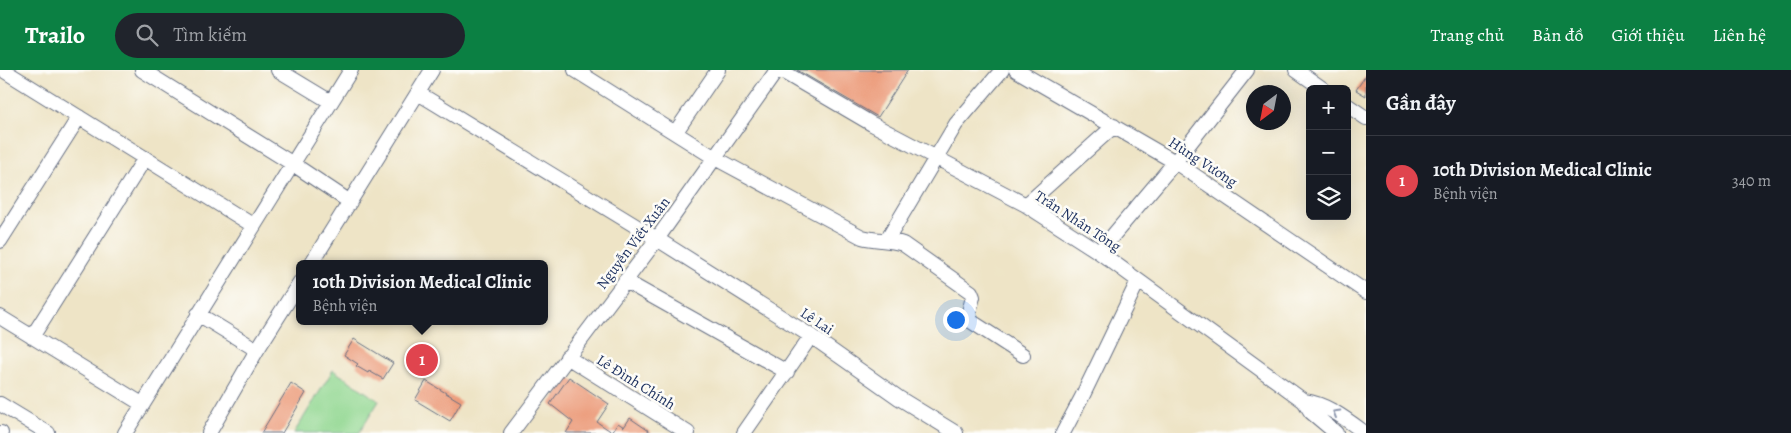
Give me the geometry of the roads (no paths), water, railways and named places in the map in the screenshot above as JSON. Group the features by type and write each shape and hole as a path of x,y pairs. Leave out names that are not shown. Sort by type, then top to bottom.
{"street":[{"path":"3,70 254,226"},
{"path":"142,70 293,164 350,202"},
{"path":"278,70 331,102"},
{"path":"125,433 351,70"},
{"path":"314,260 432,70"},
{"path":"576,70 715,158 862,237 903,244 971,292 974,297 969,312 969,320 1022,355"},
{"path":"676,133 718,70"},
{"name":"Nguyễn Viết Xuân","path":"511,433 657,239 778,70"},
{"name":"Trần Nhân Tông","path":"778,70 936,159 1026,205 1099,252 1304,401 1311,412 1336,433"},
{"path":"887,240 956,124 1002,70"},
{"name":"Hùng Vương","path":"1016,70 1175,162 1366,292"},
{"path":"1099,252 1175,162 1247,70"},
{"path":"1296,70 1317,85"},
{"name":"Lê Lai","path":"418,93 657,239 811,336 900,398 956,433"},
{"path":"1351,108 1366,118"},
{"path":"0,241 79,118"},
{"path":"1026,205 1114,126"},
{"path":"32,337 145,158"},
{"path":"625,281 787,372"},
{"path":"1063,433 1138,281"},
{"path":"209,433 257,350 296,288"},
{"path":"198,314 257,350"},
{"path":"0,317 142,404"},
{"path":"744,433 811,336"},
{"name":"Lê Đình Chính","path":"567,357 688,433"},
{"path":"1304,401 1317,403 1337,413 1365,433"},
{"path":"0,404 48,433"}],"place":[{"name":"10th Division Medical Clinic","path":"422,360"}]}
